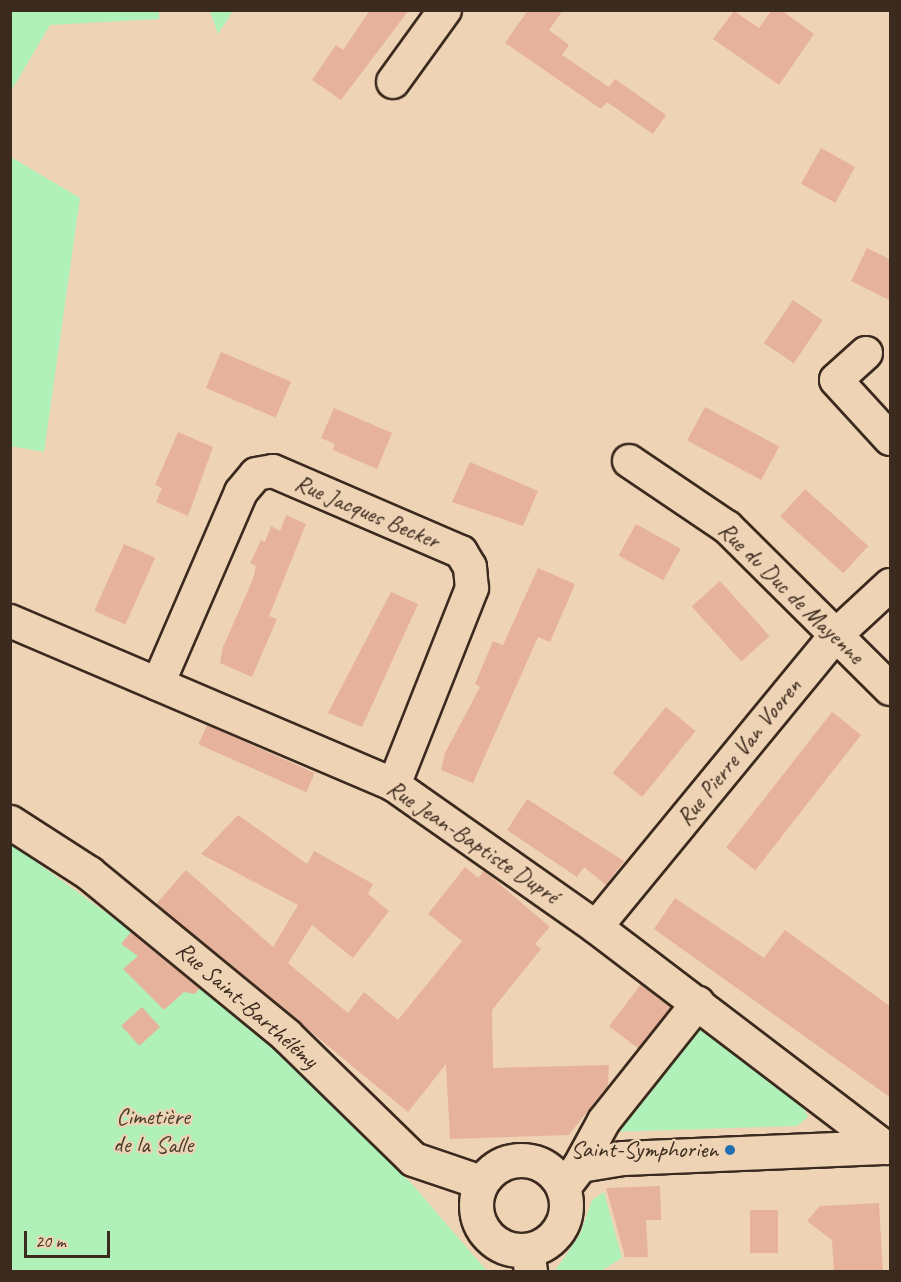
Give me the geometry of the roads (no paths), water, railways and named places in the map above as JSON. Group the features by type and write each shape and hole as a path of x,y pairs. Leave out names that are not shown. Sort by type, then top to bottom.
{"street":[{"path":"393,82 445,10"},
{"path":"866,353 836,380 891,439"},
{"name":"Rue du Duc de Mayenne","path":"629,461 727,527 891,689"},
{"name":"Rue Jacques Becker","path":"158,684 241,492 256,474 273,471 461,552 470,567 472,588 394,785"},
{"name":"Rue Pierre Van Vooren","path":"596,927 835,636 891,585"},
{"name":"Rue Jean-Baptiste Dupré","path":"10,621 394,785 596,927 888,1148"},
{"name":"Rue Saint-Barthélémy","path":"10,822 89,873 286,1035 413,1159 481,1182"},
{"path":"698,1003 604,1121 571,1176 561,1227 529,1261 499,1245 479,1224 476,1195 481,1182 490,1171 516,1160 544,1166 571,1176 730,1150 888,1148"}],"place":[{"name":"Saint-Symphorien","path":"730,1150"}],"park label":[{"name":"Cimetière de la Salle","path":"153,1131"}]}
